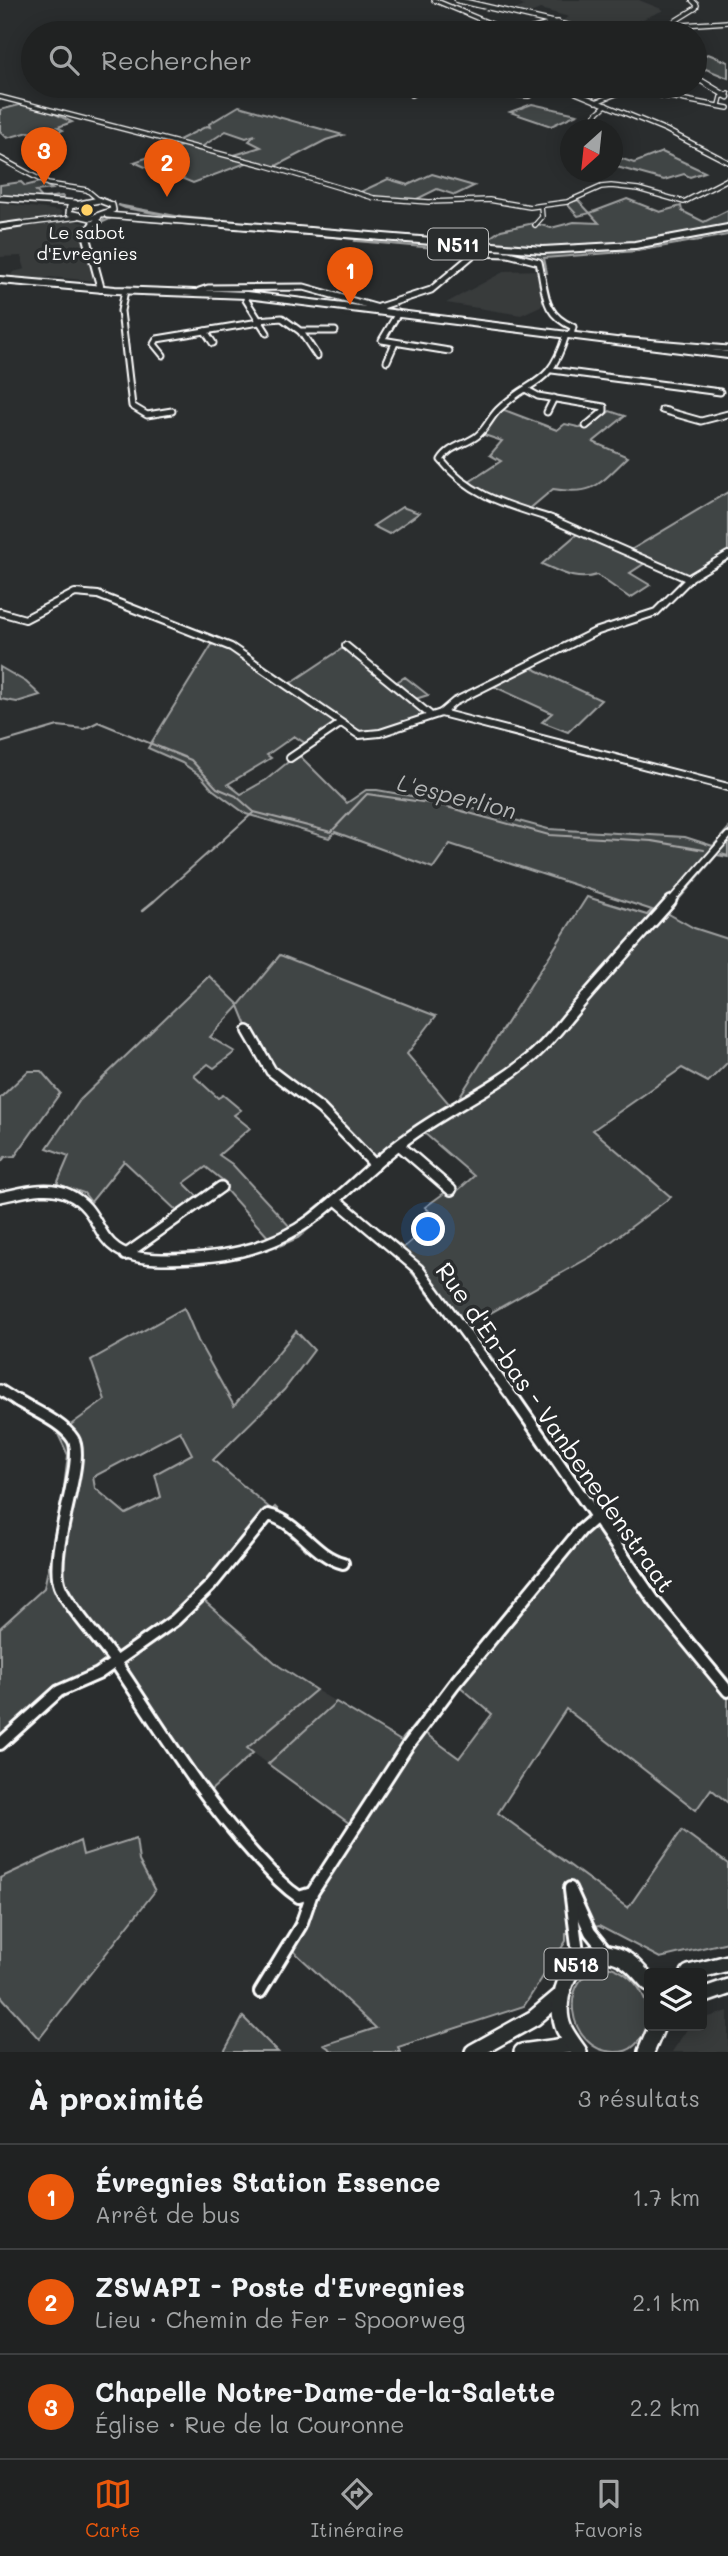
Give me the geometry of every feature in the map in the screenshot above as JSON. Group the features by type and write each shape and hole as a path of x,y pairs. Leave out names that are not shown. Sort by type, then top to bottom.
{"highway":[{"name":"N511","path":"0,199 75,203 99,200 114,208 188,220"},
{"name":"N511","path":"0,199 68,211 81,218 107,215 188,220 542,250 635,245 728,228"},
{"path":"68,211 75,203"},
{"path":"107,215 114,208"},
{"name":"N518","path":"522,2052 576,2049 564,2030 559,1996 563,1982 579,1961 597,1953 607,1953 628,1959 644,1974"},
{"path":"707,1968 728,1963"},
{"path":"707,1994 728,1987"},
{"name":"N518","path":"473,2052 534,2018 559,1996"},
{"path":"646,2052 655,2031"}],"main road":[{"path":"457,0 553,21"},
{"path":"707,84 727,95"},
{"path":"99,217 86,234 101,289"},
{"path":"81,218 93,225"},
{"path":"0,280 101,289 247,295 382,309 728,355"}],"street":[{"path":"434,0 485,21"},
{"path":"675,21 696,8 697,5 692,0"},
{"path":"707,23 728,22"},
{"path":"719,105 721,97 727,95"},
{"path":"0,97 264,165 335,189 374,198 429,202 489,200 519,207 541,206 567,202 606,186 638,189 684,202 728,178"},
{"path":"587,98 666,130 728,162"},
{"path":"596,102 604,98"},
{"path":"674,98 728,108"},
{"path":"595,119 596,114 606,106"},
{"path":"0,158 48,184 82,189 99,200"},
{"path":"85,201 91,194"},
{"path":"535,225 542,217 541,206"},
{"path":"51,222 68,211"},
{"path":"0,228 81,218"},
{"path":"199,291 303,287 382,309 431,290 475,253 508,254 539,262 550,312 555,319 573,327 552,370 544,380 499,409 478,435 442,456 443,464 458,480 476,491 575,527 689,579"},
{"path":"125,290 121,311 132,406 147,415 172,411"},
{"path":"247,295 246,300 267,333"},
{"path":"398,313 382,340 449,351"},
{"path":"163,355 153,344 157,339 259,321 282,318 289,327 301,332 335,331"},
{"path":"205,331 213,343"},
{"path":"301,332 317,356"},
{"path":"616,341 631,339 726,347"},
{"path":"387,361 395,342"},
{"path":"552,370 728,393"},
{"path":"527,390 604,407 604,411 586,426"},
{"path":"547,412 554,398"},
{"path":"667,411 701,421 728,414"},
{"path":"441,713 454,702 595,632 656,612 689,579 728,555"},
{"path":"0,612 25,619 75,593 98,595 231,647 359,735 374,736 441,713 728,787"},
{"path":"346,646 429,715"},
{"path":"290,758 340,724"},
{"path":"0,1197 52,1190 75,1197 90,1214 107,1245 125,1255 153,1259 220,1257 265,1247 304,1227 399,1144 516,1071 728,836"},
{"path":"247,1031 271,1071 321,1110 375,1165"},
{"path":"399,1144 451,1190"},
{"path":"125,1255 221,1187"},
{"name":"Rue d'En-bas - Vanbenedenstraat","path":"336,1200 418,1269 597,1516 654,1602 728,1691"},
{"path":"0,1390 56,1424 74,1440 76,1451 73,1476 56,1565 60,1587 115,1662 184,1766 232,1830 285,1888 299,1897 312,1893"},
{"path":"0,1744 59,1691 98,1674 184,1612 210,1586 268,1515 282,1519 319,1555 330,1562 342,1563"},
{"path":"260,1992 301,1925 312,1893 406,1748 454,1684 581,1530 597,1516"},
{"path":"579,1961 578,1935 570,1907 570,1888 590,1932 607,1953"}],"shaded area":[{"path":"528,0 639,0 664,10 639,21 561,21 569,17 540,9 528,14 513,11 524,6 519,4"},
{"path":"707,54 728,62 728,78 707,69"},
{"path":"23,104 47,110 72,122 58,127 63,130 48,136 29,132 7,138 0,131 0,110"},
{"path":"532,104 577,114 560,119 560,122 551,126 510,112"},
{"path":"239,106 343,135 326,140 274,167 231,156 261,147 249,141 255,135 246,138 226,131 200,148 175,142 207,126 210,127 209,124"},
{"path":"184,145 249,162 193,183 174,175 168,177 134,162"},
{"path":"662,152 705,172 664,180 623,169 623,159 634,163"},
{"path":"432,174 474,186 455,195 437,189 413,201 356,194 388,179 408,185"},
{"path":"21,182 25,186 40,182 52,189 36,191 42,198 62,196 66,200 0,196 0,185"},
{"path":"627,199 660,212 681,206 682,211 704,222 728,210 728,225 629,243 550,248 481,244 177,217 118,205 181,217 482,243 501,230 534,223 551,228 574,222 599,223 590,213"},
{"path":"578,200 590,213 578,216 566,203"},
{"path":"0,203 61,211 62,217 0,226"},
{"path":"119,217 530,252 618,249 728,231 728,235 637,251 544,258 547,273 543,273 538,259 517,255 471,254 457,250 355,241 356,239 112,218 96,225 105,218"},
{"path":"71,220 89,224 83,233 97,281 49,277 45,282 0,279 0,275 10,276 13,272 25,269 21,256 0,257 0,230"},
{"path":"540,270 547,303 521,315 446,303 505,271"},
{"path":"499,408 557,430 565,424 587,429 610,411 625,416 593,442 628,457 595,486 578,491 553,489 527,511 463,486 501,461 490,455 502,441 478,433"},
{"path":"728,492 728,557 688,576 650,560 630,573 650,585 630,598 597,575 575,577 542,564 583,529 629,551"},
{"path":"402,507 419,513 389,534 373,526"},
{"path":"213,643 237,653 286,686 343,648 390,686 405,677 428,695 409,701 425,714 382,732 369,734 337,723 305,743 294,736 267,755 271,758 228,784 241,794 266,780 298,754 347,803 366,790 377,790 456,804 548,829 685,837 713,846 728,829 728,857 717,855 667,913 694,928 728,939 728,1062 708,1082 682,1068 593,1130 671,1197 592,1256 469,1325 536,1420 528,1425 409,1269 371,1233 336,1206 298,1238 277,1247 225,1189 226,1183 206,1167 184,1183 199,1198 179,1213 124,1161 91,1202 84,1193 57,1184 69,1156 47,1148 80,1100 209,976 239,1005 280,955 436,1016 407,1054 450,1105 458,1099 587,897 647,915 652,910 450,844 433,868 335,832 329,838 246,814 182,763 148,748","holes":["239,1006 252,1038 272,1069 293,1093 323,1117 367,1164 416,1126 474,1176 455,1193 447,1191 425,1207 437,1219 403,1248 334,1193 291,1228 232,1164 219,1155 250,1128 234,1115 241,1110 223,1095 218,1098 194,1076 208,1064 214,1068 235,1052 210,1037"]},
{"path":"0,667 26,682 40,695 17,702 0,699"},
{"path":"530,667 601,700 568,732 542,722 552,713 493,686"},
{"path":"28,1071 41,1071 60,1093 15,1156 5,1157 0,1163 0,1098"},
{"path":"184,1308 198,1341 234,1406 296,1331 314,1350 284,1390 213,1460 272,1510 275,1507 312,1543 306,1550 276,1522 268,1522 202,1599 279,1666 316,1690 247,1748 253,1753 210,1791 117,1656 50,1693 0,1740 0,1628 44,1588 62,1504 68,1455 58,1434 105,1400 91,1360","holes":["180,1431 192,1454 155,1474 161,1497 126,1514 95,1488 93,1477"]},
{"path":"566,1461 676,1620 728,1679 728,1803 711,1789 696,1810 566,1709 498,1813 628,1908 682,1830 728,1864 728,1942 660,1958 599,1926 566,1934 566,1941 524,2006 398,2047 400,2052 334,2052 324,2045 376,2028 285,1943 298,1913 320,1888 357,1829 268,1764 336,1702 401,1741 414,1725 459,1758 492,1714 450,1678 581,1521 590,1514 557,1468"},
{"path":"316,1690 336,1702 268,1764 247,1748"},
{"path":"136,1838 139,1861 155,1891 39,2039 0,1995 0,1878 80,1841 83,1855"},
{"path":"607,1966 619,1970 638,1987 644,1998 644,2031 628,2050 615,2052 598,2049 586,2039 577,2026 573,2011 574,1996 579,1982 590,1971"},
{"path":"728,2011 728,2052 672,2052 686,2031 707,2031 707,2017"},
{"path":"243,2017 278,2052 224,2052"}],"waterway":[{"name":"L'esperlion","path":"0,743 58,726 84,729 98,722 191,760 217,788 236,796 254,812"},
{"name":"L'esperlion","path":"254,812 331,832 367,794 436,804 549,835 652,841 704,850"},
{"path":"152,903 254,812"},
{"name":"L'esperlion","path":"721,854 728,856"},
{"path":"142,911 154,901"}],"place":[{"name":"Chapelle Notre-Dame-de-la-Salette","path":"44,185"},
{"name":"ZSWAPI - Poste d'Evregnies","path":"167,197"},
{"name":"Le sabot d'Evregnies","path":"87,210"},
{"name":"Évregnies Station Essence","path":"350,305"}]}
